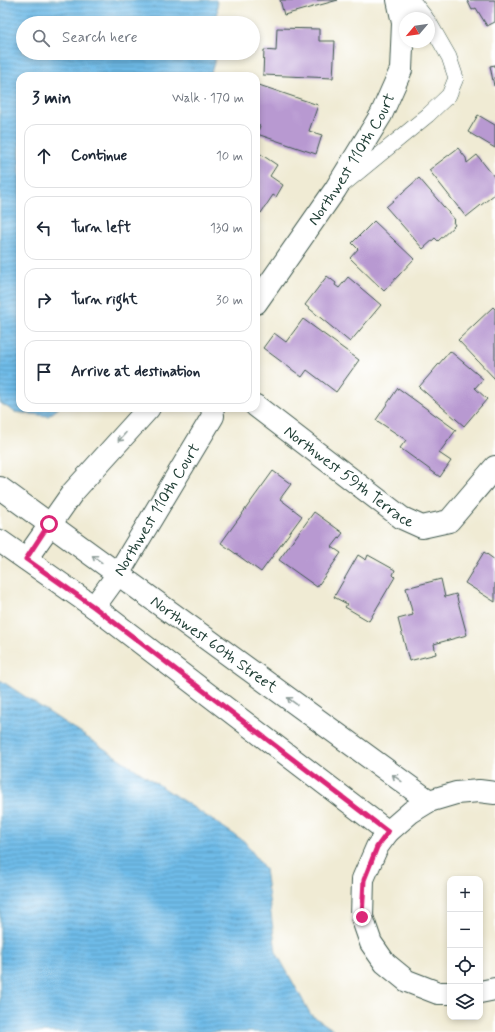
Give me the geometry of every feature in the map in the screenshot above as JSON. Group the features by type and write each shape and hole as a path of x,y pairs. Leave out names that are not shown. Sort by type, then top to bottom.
{"street":[{"name":"Northwest 110th Court","path":"260,297 335,190 381,115 401,70 403,23 398,0"},
{"name":"Northwest 59th Terrace","path":"260,409 402,518 422,527 449,521 495,467"},
{"path":"26,559 49,524 73,492 145,412"},
{"name":"Northwest 110th Court","path":"94,607 118,574 213,416 212,412"},
{"name":"Northwest 60th Street","path":"0,488 429,801"},
{"path":"0,541 94,607 388,832"},
{"path":"447,993 438,993 407,981 385,964 371,943 362,917 364,880 377,847 388,832 411,812 429,801 456,793 479,791 495,793"},
{"path":"483,991 495,989"}],"lane":[{"path":"412,0 421,12"},
{"path":"335,190 428,115 449,95 456,78 449,58 435,33"}],"water":[{"path":"0,0 216,0 218,16 16,16 16,60 215,60 211,72 16,72 16,412 54,412 48,416 15,412 0,403"},
{"path":"0,680 244,841 265,869 276,952 311,1015 337,1032 0,1032"}],"building":[{"path":"280,0 338,0 284,15"},
{"path":"467,0 495,0 495,22 487,26 476,8 472,10"},
{"path":"277,28 319,29 319,41 335,41 333,78 263,75 264,50 276,51"},
{"path":"495,65 495,86 494,86 490,66"},
{"path":"260,85 318,105 309,131 322,135 316,154 260,135"},
{"path":"478,115 495,125 495,148 468,132"},
{"path":"458,148 466,158 467,163 477,155 495,178 495,194 466,217 429,170"},
{"path":"260,154 277,165 270,176 283,185 276,197 273,195 261,213"},
{"path":"419,178 455,220 453,222 455,225 438,241 435,238 423,249 386,207"},
{"path":"374,221 414,259 384,291 350,258 358,249 352,243"},
{"path":"327,276 336,283 335,285 339,288 348,277 381,305 350,342 305,305"},
{"path":"493,307 495,309 495,379 458,340"},
{"path":"303,319 359,360 336,392 307,370 302,377 263,348 274,333 286,342"},
{"path":"450,351 483,379 475,388 487,399 464,426 419,387"},
{"path":"398,388 456,430 439,453 451,461 440,477 400,448 406,440 376,420"},
{"path":"273,471 291,484 280,499 302,516 261,572 221,543"},
{"path":"314,512 343,533 332,547 341,553 317,587 279,560"},
{"path":"484,552 495,560 495,602 465,583"},
{"path":"358,555 366,560 368,555 395,570 393,575 395,577 369,621 345,607 347,604 334,597"},
{"path":"441,579 445,597 456,594 467,635 434,644 436,654 409,661 398,619 413,615 406,588"}],"route":[{"path":"49,524 26,559 94,607 388,832 377,847 364,880 362,917"}]}
